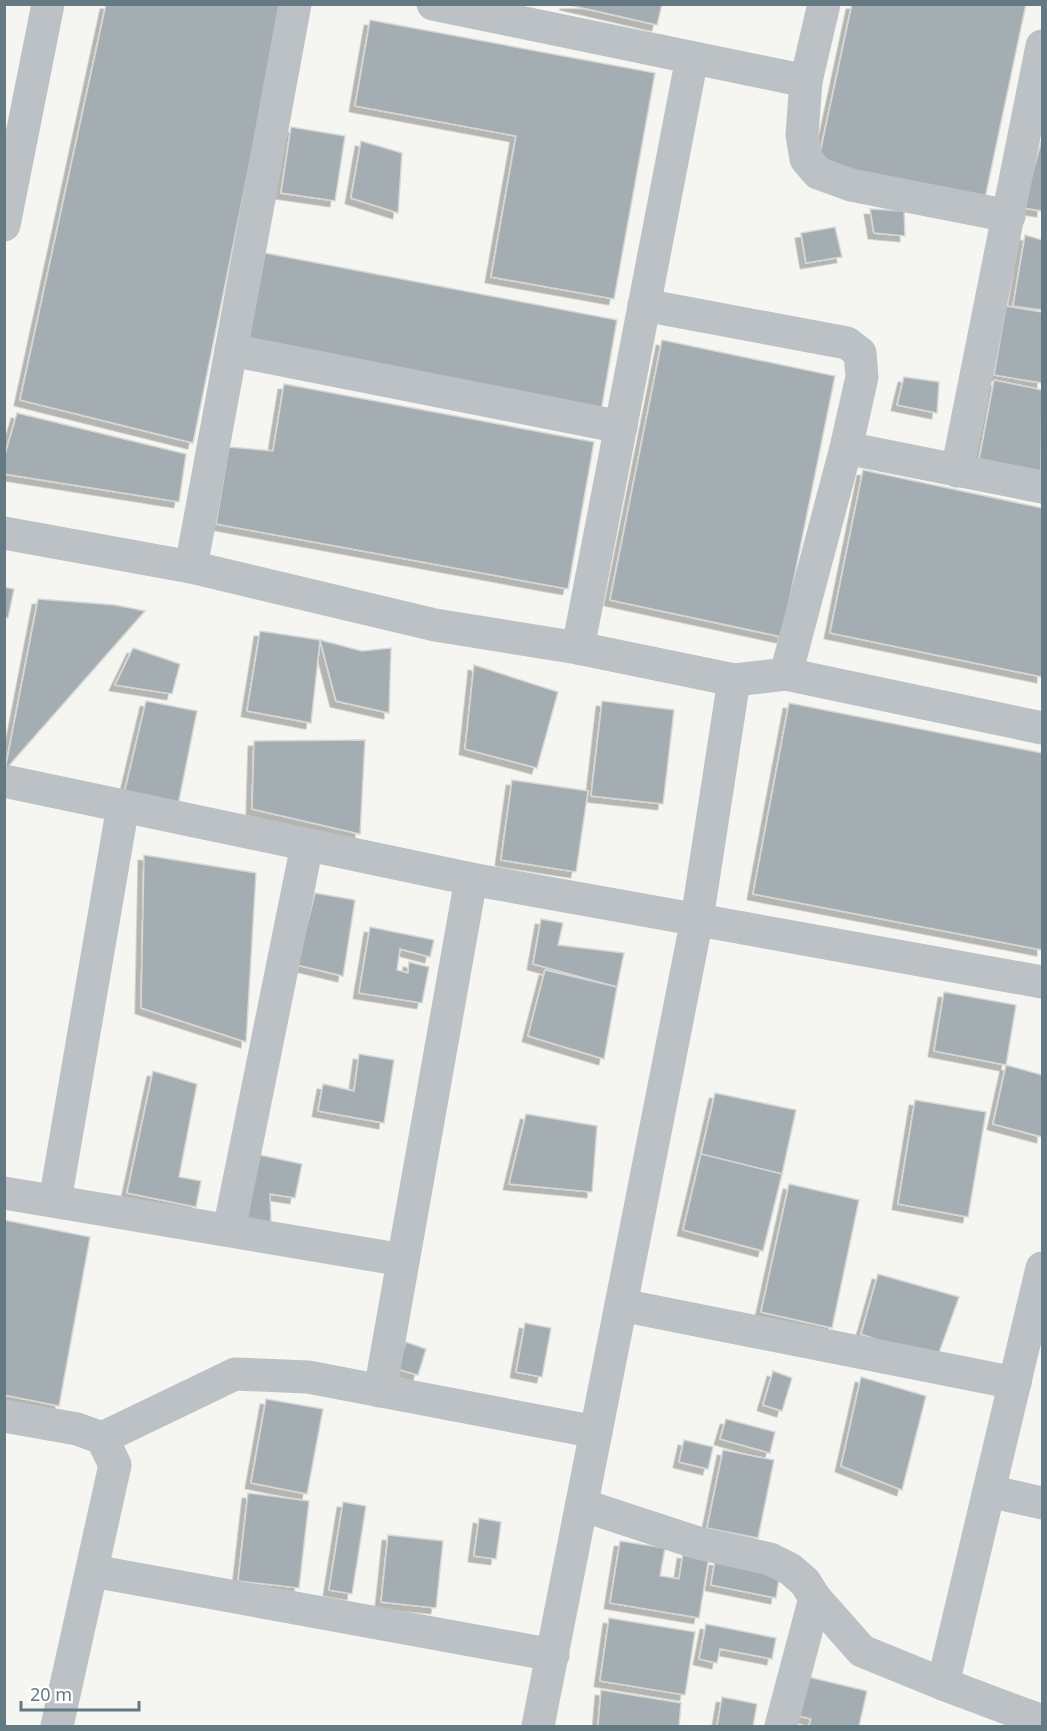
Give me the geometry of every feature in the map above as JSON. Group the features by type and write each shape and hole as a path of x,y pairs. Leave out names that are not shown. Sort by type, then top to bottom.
{"street":[{"path":"4,225 48,4"},
{"path":"190,567 295,4"},
{"path":"433,4 806,81"},
{"path":"824,4 806,81 802,135 806,159 818,173 851,185 1009,216"},
{"path":"957,471 1009,216 1036,109 1042,46"},
{"path":"578,648 692,58"},
{"path":"644,305 847,343 860,353 862,377 846,448 786,674"},
{"path":"231,350 621,427"},
{"path":"846,448 1042,487"},
{"path":"4,533 190,567 435,625 578,648 734,680 786,674 1042,728"},
{"path":"538,1726 697,919 734,680"},
{"path":"4,781 471,879 1042,982"},
{"path":"55,1201 123,806"},
{"path":"229,1230 307,846"},
{"path":"380,1391 471,879"},
{"path":"4,1193 403,1260"},
{"path":"943,1684 1042,1268"},
{"path":"621,1305 1015,1383"},
{"path":"102,1438 235,1374 308,1377 596,1432"},
{"path":"4,1416 77,1429 102,1438 115,1465 57,1726"},
{"path":"989,1491 1042,1503"},
{"path":"582,1505 698,1543 770,1559 790,1569 805,1582 815,1598 862,1651 1042,1721"},
{"path":"93,1571 552,1655"},
{"path":"780,1726 815,1598"}],"building":[{"path":"106,4 282,4 193,443 20,400"},
{"path":"565,4 662,4 657,25"},
{"path":"852,4 1026,4 984,203 817,167"},
{"path":"370,20 655,73 614,299 491,277 516,136 355,106"},
{"path":"291,127 345,136 335,201 281,193"},
{"path":"1042,139 1042,211 1023,208"},
{"path":"361,141 402,153 398,213 351,198"},
{"path":"870,209 904,211 905,236 874,233"},
{"path":"835,227 842,257 806,263 801,233"},
{"path":"1025,235 1042,240 1042,310 1013,306"},
{"path":"265,253 617,320 601,411 248,344"},
{"path":"1006,306 1042,312 1042,383 994,375"},
{"path":"662,340 835,376 782,637 610,600"},
{"path":"904,377 939,382 937,413 897,405"},
{"path":"994,380 1042,390 1041,472 979,460"},
{"path":"284,384 594,442 568,589 216,524 229,447 273,451"},
{"path":"17,413 186,454 179,502 4,474 4,458"},
{"path":"863,470 1042,508 1042,677 830,633"},
{"path":"4,587 14,589 8,618 4,618"},
{"path":"38,599 115,605 145,611 5,770"},
{"path":"260,631 320,640 311,723 247,711"},
{"path":"320,640 362,651 391,648 389,713 336,701"},
{"path":"133,648 180,664 172,694 115,685"},
{"path":"474,665 558,692 537,768 465,749"},
{"path":"146,701 197,711 178,805 124,794"},
{"path":"602,701 674,710 663,804 591,796"},
{"path":"789,703 1042,753 1042,950 753,894"},
{"path":"365,740 360,834 252,809 254,741"},
{"path":"512,780 588,791 576,872 501,860"},
{"path":"144,855 256,873 246,1042 141,1008"},
{"path":"315,893 355,900 343,976 297,965"},
{"path":"541,919 563,923 558,945 624,953 617,987 533,964"},
{"path":"370,927 434,940 430,957 400,949 397,970 408,973 409,962 429,967 422,1003 359,993"},
{"path":"545,970 617,987 604,1059 528,1036"},
{"path":"944,992 1016,1005 1006,1065 934,1051"},
{"path":"359,1054 394,1060 384,1123 318,1111 323,1084 354,1091"},
{"path":"1006,1065 1042,1075 1042,1137 993,1124"},
{"path":"153,1071 197,1084 179,1177 201,1181 196,1207 127,1193"},
{"path":"715,1093 796,1110 782,1174 701,1154"},
{"path":"915,1100 986,1112 968,1217 898,1204"},
{"path":"526,1114 597,1126 592,1192 509,1184"},
{"path":"250,1153 302,1164 295,1198 270,1194 271,1224 238,1220"},
{"path":"701,1154 782,1174 763,1251 683,1230"},
{"path":"789,1184 859,1200 832,1328 761,1312"},
{"path":"4,1220 90,1237 59,1406 4,1395"},
{"path":"878,1274 959,1297 936,1361 861,1334"},
{"path":"525,1323 551,1328 542,1377 516,1372"},
{"path":"406,1342 426,1349 418,1375 397,1369"},
{"path":"773,1371 792,1378 782,1411 763,1405"},
{"path":"861,1377 926,1396 902,1490 841,1466"},
{"path":"266,1399 323,1409 307,1494 251,1483"},
{"path":"726,1419 775,1432 770,1453 720,1439"},
{"path":"684,1440 713,1447 708,1469 679,1462"},
{"path":"723,1450 774,1460 758,1538 707,1528"},
{"path":"248,1493 309,1501 299,1588 238,1581"},
{"path":"343,1502 366,1506 352,1594 329,1590"},
{"path":"479,1518 501,1522 496,1559 474,1556"},
{"path":"388,1535 443,1541 436,1608 381,1602"},
{"path":"620,1541 665,1548 660,1576 679,1579 683,1553 709,1557 699,1618 610,1603"},
{"path":"715,1560 780,1572 776,1598 711,1585"},
{"path":"609,1618 695,1632 685,1695 600,1681"},
{"path":"706,1624 776,1638 772,1659 720,1649 717,1663 699,1659"},
{"path":"800,1675 867,1691 859,1726 809,1726 811,1719 791,1714"},
{"path":"601,1690 681,1703 679,1726 598,1726"},
{"path":"722,1697 757,1704 753,1726 717,1726"}]}
